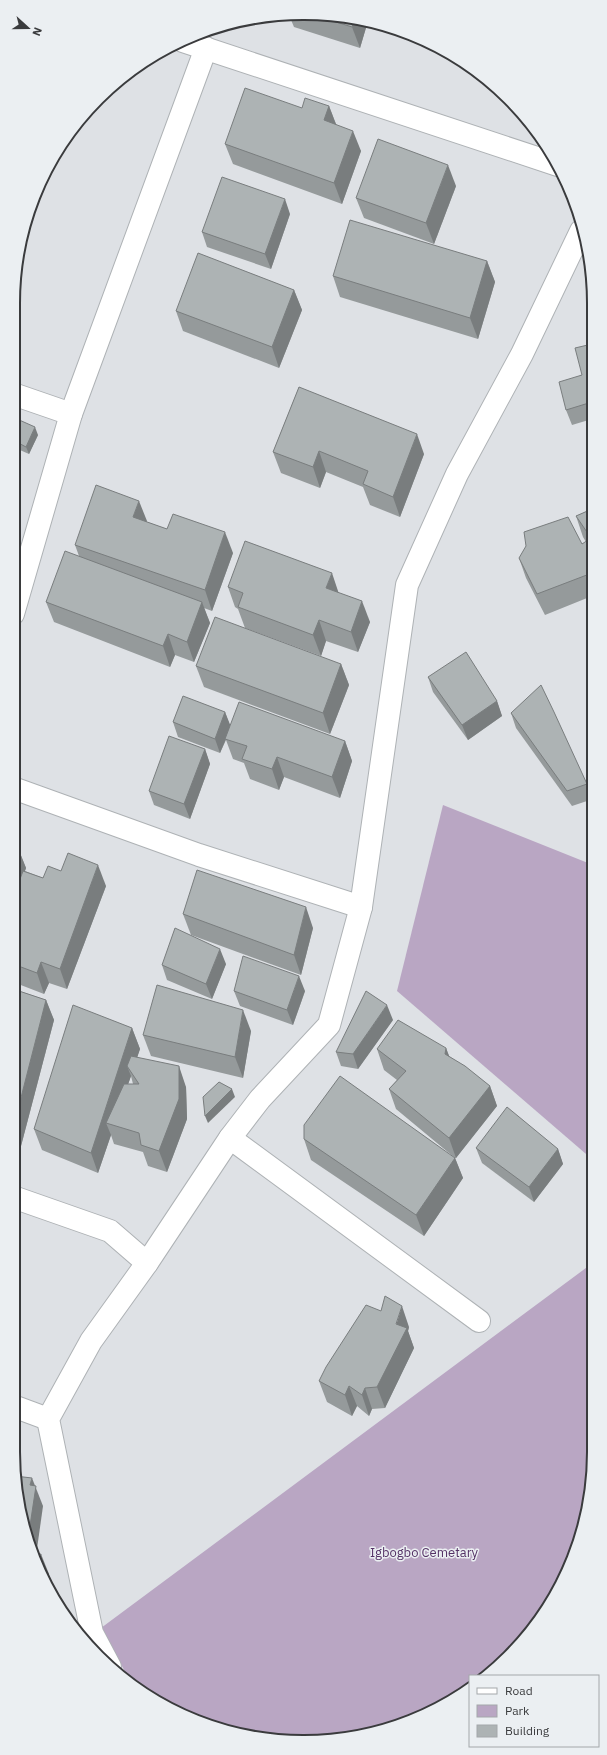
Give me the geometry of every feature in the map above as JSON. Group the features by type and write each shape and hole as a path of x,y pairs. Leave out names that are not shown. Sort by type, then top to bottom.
{"street":[{"path":"191,44 549,162"},
{"path":"20,590 71,414 206,48"},
{"path":"101,1650 92,1633 48,1419 91,1341 147,1263 230,1138 260,1099 329,1025 361,907 407,585 457,474 522,354 579,236"},
{"path":"20,396 71,414"},
{"path":"20,791 199,855 361,907"},
{"path":"230,1138 479,1320"},
{"path":"20,1199 110,1231 147,1263"},
{"path":"20,1409 48,1419"}],"green space":[{"path":"443,805 587,863 587,1155 397,991"},
{"name":"Igbogbo Cemetary","path":"587,1267 587,1452 585,1489 582,1507 572,1543 558,1577 549,1593 517,1638 504,1652 477,1675 469,1675 469,1681 429,1706 395,1720 359,1730 341,1733 304,1735 266,1733 248,1730 212,1720 178,1706 146,1687 125,1671 101,1628"}],"building":[{"path":"335,22 353,24 352,27"},
{"path":"245,88 302,108 305,98 329,106 324,120 353,131 334,183 225,144"},
{"path":"378,139 448,165 426,223 356,198"},
{"path":"222,177 285,199 265,254 202,232"},
{"path":"350,220 487,261 470,318 333,276"},
{"path":"198,253 294,290 272,347 176,311"},
{"path":"587,345 587,404 566,410 559,382 582,375 575,348"},
{"path":"299,387 417,434 393,497 363,484 368,471 319,451 313,467 273,452"},
{"path":"20,420 35,427 26,447 20,444"},
{"path":"96,485 139,501 133,517 167,529 173,514 225,532 205,590 75,545"},
{"path":"587,511 587,532 576,516"},
{"path":"568,517 582,544 587,541 587,575 537,594 519,558 526,546 524,532"},
{"path":"245,541 332,573 326,588 362,601 351,632 319,620 313,635 238,607 243,593 228,587"},
{"path":"65,551 202,602 187,642 168,634 163,646 46,602"},
{"path":"215,617 341,664 323,713 196,666"},
{"path":"466,652 497,701 462,725 428,677"},
{"path":"541,685 587,784 567,791 511,713"},
{"path":"183,696 225,712 215,739 173,722"},
{"path":"239,702 345,741 332,777 277,757 272,769 242,759 247,746 225,739"},
{"path":"169,736 205,749 184,804 149,791"},
{"path":"68,853 98,865 60,969 41,962 37,973 20,967 20,879 23,871 43,878 48,866 61,871"},
{"path":"197,870 306,907 294,955 183,914"},
{"path":"175,928 220,949 206,984 162,965"},
{"path":"243,956 299,976 287,1010 234,991"},
{"path":"157,985 243,1010 235,1057 143,1035"},
{"path":"20,991 46,1000 20,1102"},
{"path":"366,991 387,1005 353,1054 336,1052"},
{"path":"73,1005 132,1028 91,1153 34,1129"},
{"path":"398,1020 446,1048 445,1054 465,1066 490,1086 449,1138 389,1089 406,1071 377,1049"},
{"path":"131,1056 179,1066 179,1099 159,1151 141,1145 139,1133 106,1123 124,1084 139,1084 127,1066"},
{"path":"340,1076 455,1158 416,1215 304,1139 304,1125"},
{"path":"219,1082 232,1089 205,1116 203,1097"},
{"path":"507,1107 558,1149 529,1187 476,1148"},
{"path":"385,1296 402,1306 396,1324 407,1328 377,1387 365,1388 362,1395 349,1386 345,1395 319,1381 326,1367 366,1305 381,1311"},
{"path":"21,1477 32,1478 30,1485 36,1486 30,1525 25,1507"}]}
